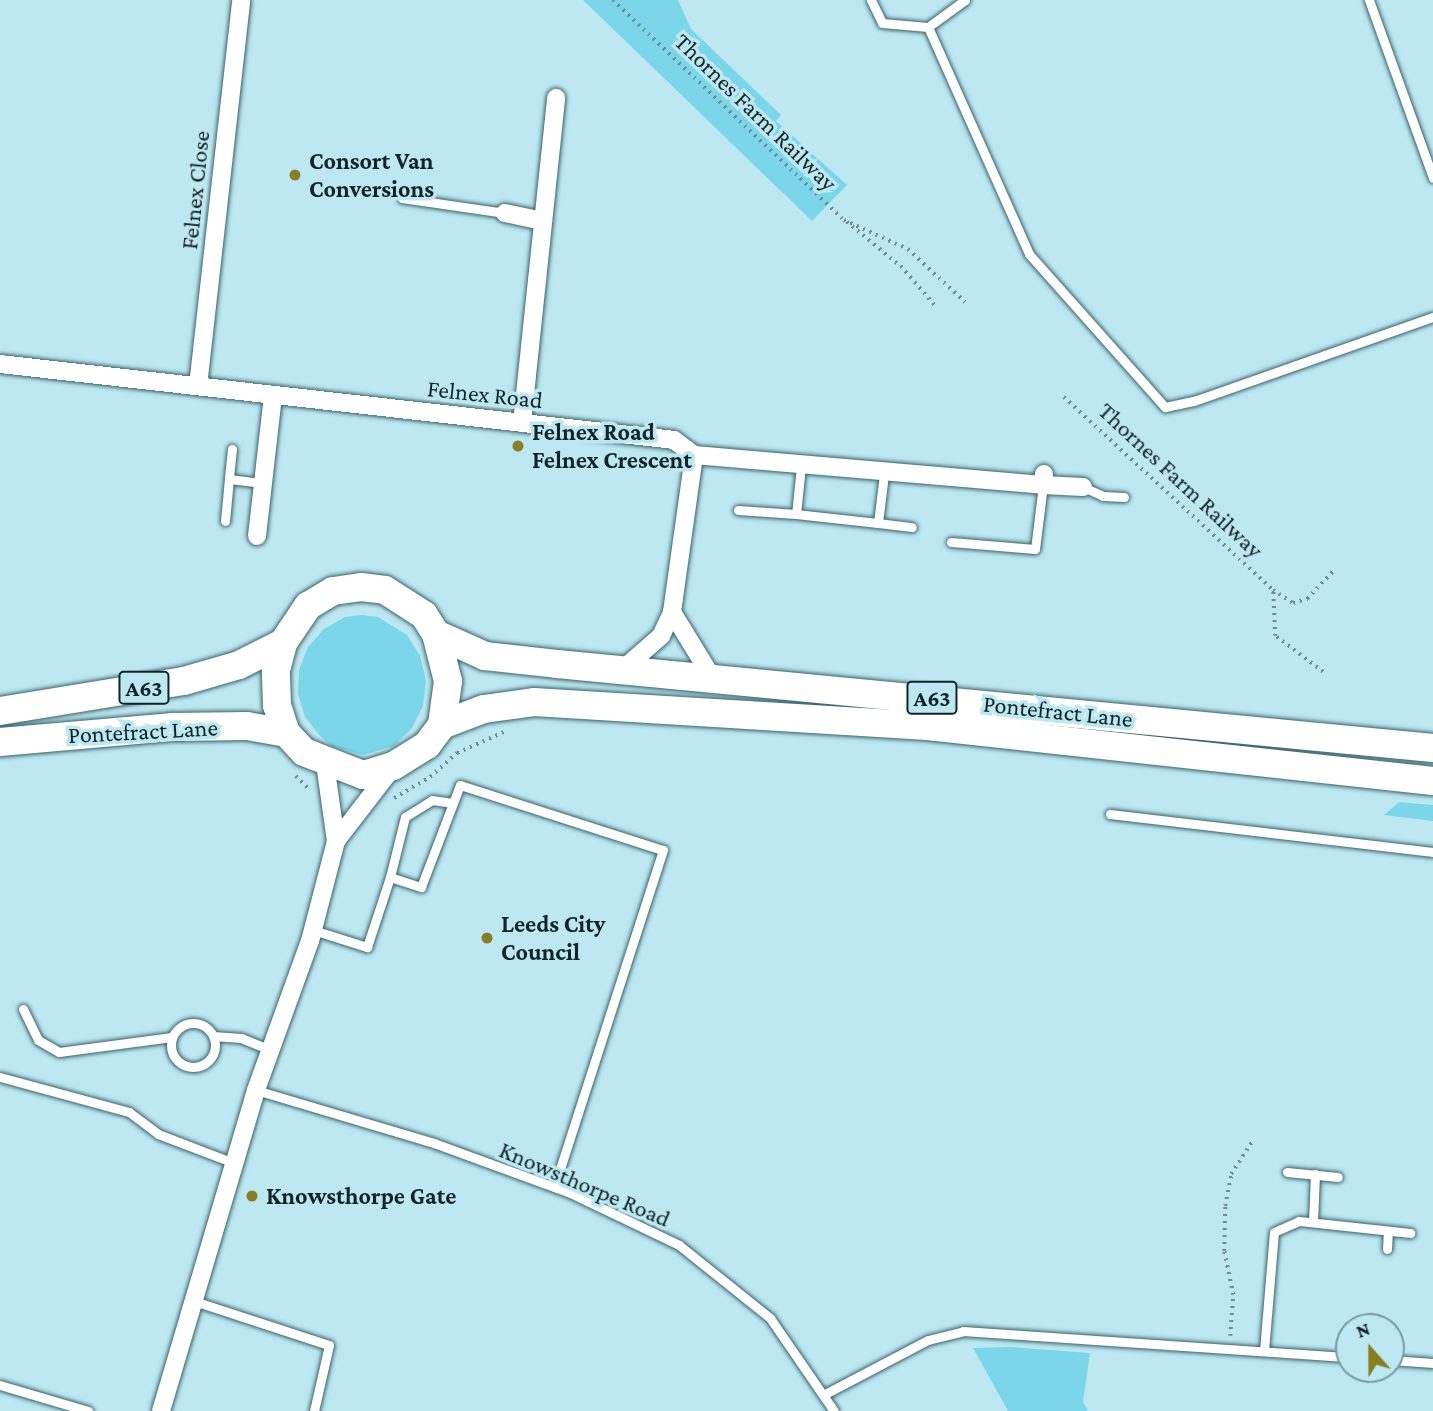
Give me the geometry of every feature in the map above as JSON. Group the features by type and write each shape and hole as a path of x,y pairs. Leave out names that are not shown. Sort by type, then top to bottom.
{"highway":[{"name":"A63","path":"361,587 385,590 424,615 436,634 448,681 443,725 427,745 393,766 363,775 325,763 304,752 286,733 277,693 283,643 309,606 332,591 361,587"},
{"name":"Pontefract Lane","path":"436,634 485,656 1433,748"},
{"name":"Pontefract Lane","path":"0,712 184,681 239,665 283,643"},
{"name":"Pontefract Lane","path":"443,725 484,709 534,702 927,726 1433,782"},
{"name":"Pontefract Lane","path":"0,742 173,727 247,726 286,733"}],"street":[{"name":"Felnex Close","path":"198,386 241,0"},
{"path":"522,423 556,98"},
{"path":"505,214 543,221"},
{"name":"Felnex Road","path":"0,364 674,440 694,455 884,474 1044,479 1083,487"},
{"path":"257,536 273,395"},
{"path":"622,670 661,636 672,612 694,455"},
{"path":"672,612 713,679"},
{"path":"325,763 337,841"},
{"path":"161,1411 234,1163 313,930 337,841 393,766"}],"lane":[{"path":"871,0 882,23 928,27 965,0"},
{"path":"1369,0 1433,177"},
{"path":"928,27 1029,254 1166,407 1194,401 1433,317"},
{"path":"402,198 505,214"},
{"path":"225,521 232,449"},
{"path":"796,514 801,466"},
{"path":"878,523 884,474"},
{"path":"229,479 263,483"},
{"path":"951,542 1035,549 1044,479"},
{"path":"1083,487 1102,496 1124,497"},
{"path":"738,510 912,527"},
{"path":"390,877 421,887 460,785 663,850 554,1187"},
{"path":"313,930 367,947 390,877 405,817 432,800 453,803"},
{"path":"1110,814 1433,852"},
{"path":"23,1009 38,1040 59,1052 172,1037 182,1026 196,1023 213,1036 241,1038 271,1049"},
{"path":"172,1037 175,1057 192,1066 211,1057 213,1036"},
{"path":"0,1077 129,1112 158,1134 234,1163"},
{"name":"Knowsthorpe Road","path":"257,1090 434,1143 554,1187 679,1245 771,1318 834,1411"},
{"path":"1287,1172 1338,1177"},
{"path":"1312,1222 1315,1174"},
{"path":"1264,1351 1274,1232 1284,1224 1312,1222 1410,1233"},
{"path":"1387,1249 1388,1231"},
{"path":"194,1301 329,1345 314,1411"},
{"path":"825,1394 928,1340 963,1331 1335,1356"},
{"path":"1405,1361 1433,1363"},
{"path":"1,1388 88,1411"}],"path":[{"name":"Thornes Farm Railway","path":"613,0 844,220 902,268 934,305"},
{"name":"Thornes Farm Railway","path":"844,220 908,249 965,302"},
{"name":"Thornes Farm Railway","path":"1064,397 1273,590 1293,603 1307,599 1334,570"},
{"name":"Thornes Farm Railway","path":"1273,590 1275,635 1324,672"},
{"path":"362,808 372,811 429,777 457,753 510,731"},
{"path":"293,773 330,801"},
{"path":"1229,1349 1233,1296 1224,1251 1225,1206 1231,1174 1253,1140"}],"shaded area":[{"path":"583,0 678,0 691,29 781,115 776,121 847,185 812,221"},
{"path":"345,617 378,617 407,635 420,656 426,681 423,706 412,728 394,746 363,755 332,746 320,736 305,717 298,694 299,670 308,647 324,629"},
{"path":"1399,802 1433,805 1433,821 1384,815"},
{"path":"1010,1347 1090,1353 1083,1402 1088,1411 1008,1411 973,1348"}],"place":[{"name":"Consort Van Conversions","path":"295,175"},
{"name":"Felnex Road Felnex Crescent","path":"518,446"},
{"name":"Leeds City Council","path":"487,938"},
{"name":"Knowsthorpe Gate","path":"252,1196"}]}
